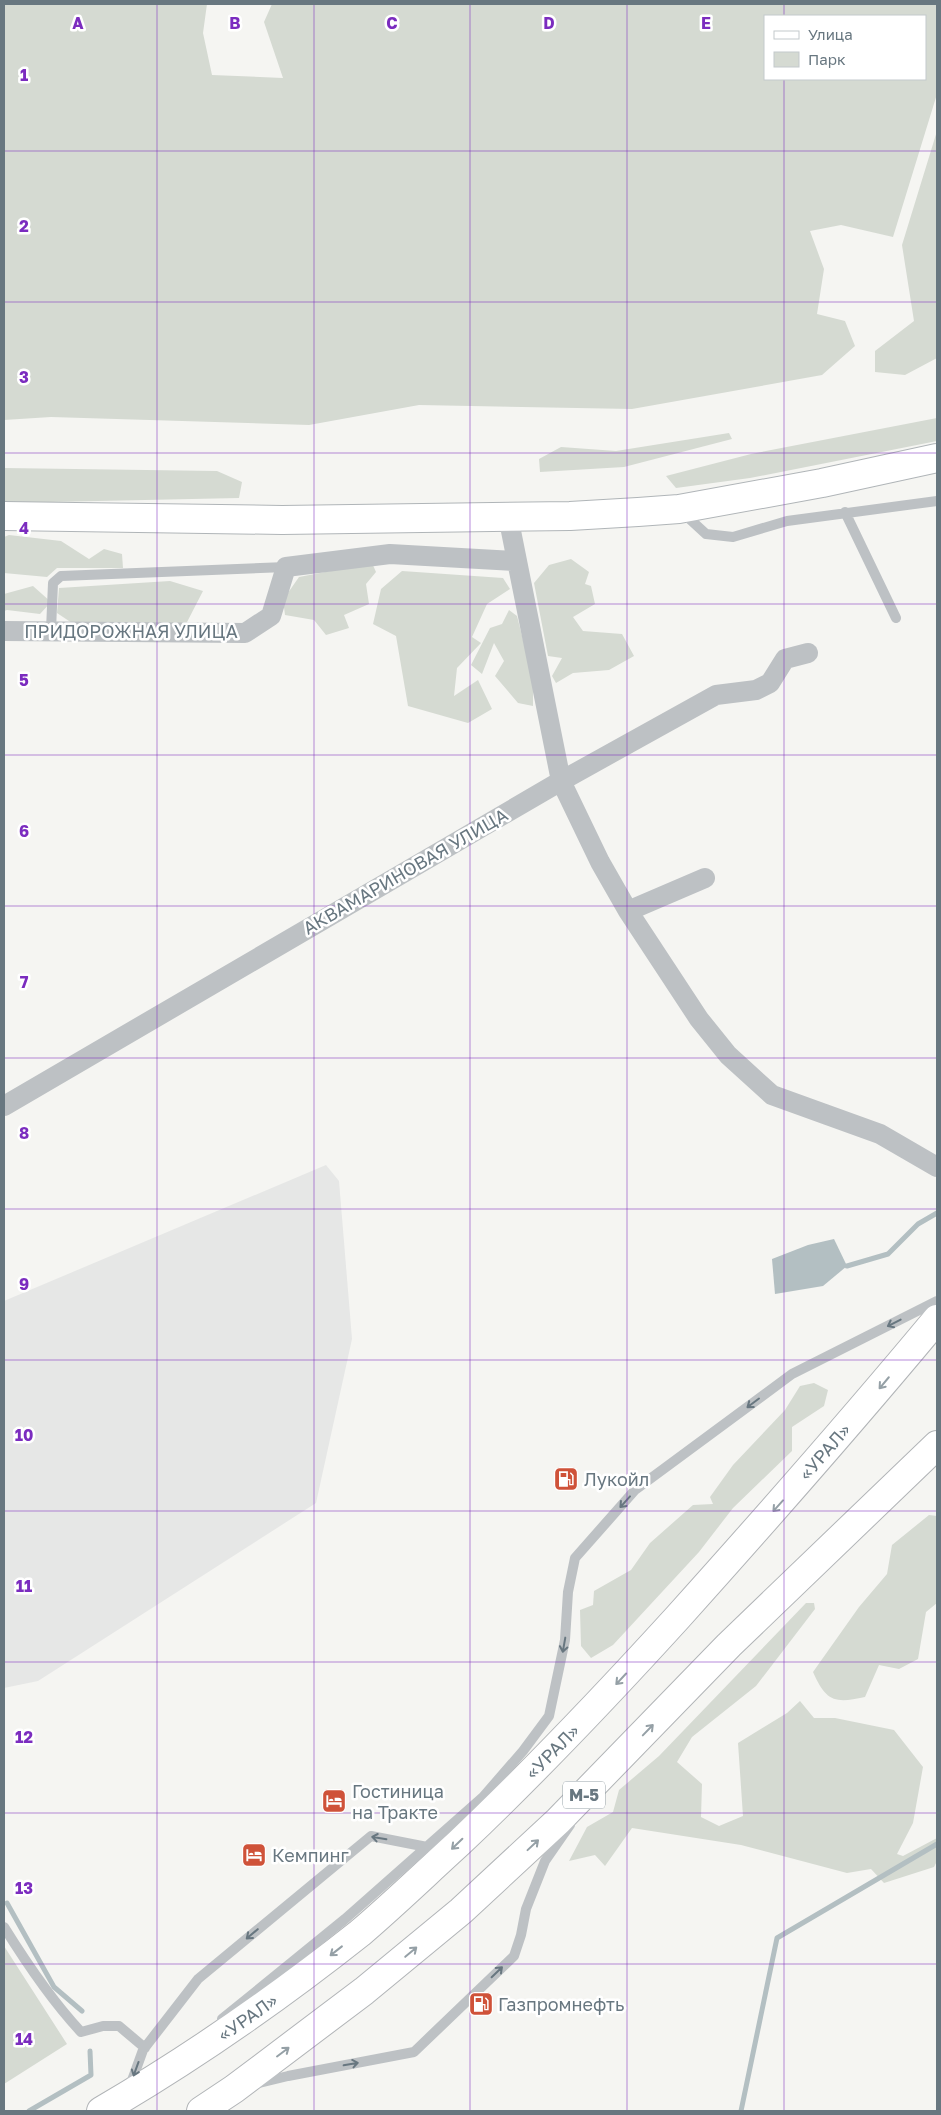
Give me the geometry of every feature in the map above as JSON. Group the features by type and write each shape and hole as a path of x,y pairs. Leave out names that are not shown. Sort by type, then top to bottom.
{"main road":[{"path":"4,516 282,520 570,516 679,509 822,483 937,458"},
{"name":"«УРАЛ»","path":"101,2111 200,2050 273,1999 361,1931 430,1871 518,1786 620,1680 779,1505 937,1318"},
{"name":"М-5","path":"201,2111 234,2089 364,1992 461,1911 558,1821 729,1645 937,1445"}],"street":[{"path":"508,516 561,781 600,862 628,911 699,1018 722,1048 772,1095 880,1134 937,1167"},
{"path":"286,567 390,554 516,561"},
{"name":"ПРИДОРОЖНАЯ УЛИЦА","path":"4,630 245,632 271,616 286,567"},
{"name":"АКВАМАРИНОВАЯ УЛИЦА","path":"4,1106 561,781 716,695 756,690 770,683 786,659 808,653"},
{"path":"628,911 706,878"}],"lane":[{"path":"679,509 706,534 733,537 787,521 937,501"},
{"path":"844,512 896,618"},
{"path":"51,630 53,583 61,576 286,567"},
{"path":"212,2026 345,1919 483,1797 523,1752 549,1716 565,1640 568,1592 575,1558 635,1490 792,1374 937,1301"},
{"path":"234,2089 288,2076 414,2052 514,1956 521,1935 526,1909 545,1861 607,1772"},
{"path":"126,2097 145,2048 198,1979 371,1836 426,1847"},
{"path":"4,1927 60,2009 81,2032 103,2026 119,2026 145,2048"},
{"path":"126,2097 181,2049"}],"shaded area":[{"path":"326,1165 339,1181 352,1339 316,1503 38,1681 4,1688 4,1301"},
{"path":"834,1239 847,1266 823,1286 775,1294 772,1259 808,1245"}],"green space":[{"path":"4,4 207,4 203,33 212,75 283,78 264,22 272,4 937,4 937,94 893,237 841,225 810,231 824,269 817,314 845,321 855,346 822,375 632,409 419,405 309,425 51,417 4,420"},
{"path":"937,131 937,358 905,375 875,372 875,351 914,321 902,245"},
{"path":"937,418 937,441 750,478 676,488 666,476 751,454"},
{"path":"729,433 732,439 624,467 540,472 539,459 561,447 616,451"},
{"path":"4,468 217,471 242,482 239,498 4,503"},
{"path":"9,535 61,541 89,559 104,549 122,554 123,568 57,568 47,577 4,573 4,537"},
{"path":"571,559 589,572 585,584 591,586 595,604 573,617 583,631 622,634 634,656 609,670 573,673 556,683 552,676 562,658 548,656 534,583 549,565"},
{"path":"372,563 376,572 366,584 369,604 344,615 349,628 326,635 314,620 285,615 283,600 299,577"},
{"path":"402,571 503,578 510,589 487,604 472,637 481,643 457,668 454,696 478,680 492,709 468,723 408,706 396,636 373,624 381,589"},
{"path":"170,581 203,591 185,626 75,625 57,613 59,588"},
{"path":"33,586 51,602 40,614 4,611 4,594"},
{"path":"509,610 517,616 533,679 533,706 518,703 495,676 504,661 494,643 482,674 471,665 490,628 502,624"},
{"path":"814,1383 828,1390 824,1406 792,1427 792,1451 733,1508 699,1552 613,1645 591,1658 581,1646 580,1610 593,1605 594,1591 631,1570 650,1543 693,1505 713,1504 710,1497 733,1465 785,1410 800,1386"},
{"path":"929,1515 937,1516 937,1603 926,1612 918,1659 899,1669 879,1665 865,1697 846,1700 832,1698 822,1689 813,1672 859,1607 887,1574 892,1545"},
{"path":"806,1603 814,1603 815,1609 756,1686 692,1737 677,1762 702,1784 701,1817 719,1826 743,1816 738,1743 787,1713 800,1701 814,1718 835,1718 894,1730 923,1767 913,1823 897,1854 903,1856 937,1838 937,1861 934,1867 884,1883 871,1869 847,1873 741,1845 632,1828 605,1866 595,1855 569,1861 587,1827 613,1812 619,1790 659,1756"},
{"path":"4,1946 67,2044 4,2084"}],"waterway":[{"path":"847,1266 888,1254 918,1224 937,1213"},
{"path":"741,2111 777,1938 937,1844"},
{"path":"7,1903 54,1987 82,2011"},
{"path":"29,2111 91,2075 90,2051"}],"place":[{"name":"Лукойл","path":"566,1479"},
{"name":"Гостиница на Тракте","path":"334,1801"},
{"name":"Кемпинг","path":"254,1855"},
{"name":"Газпромнефть","path":"481,2004"}]}
